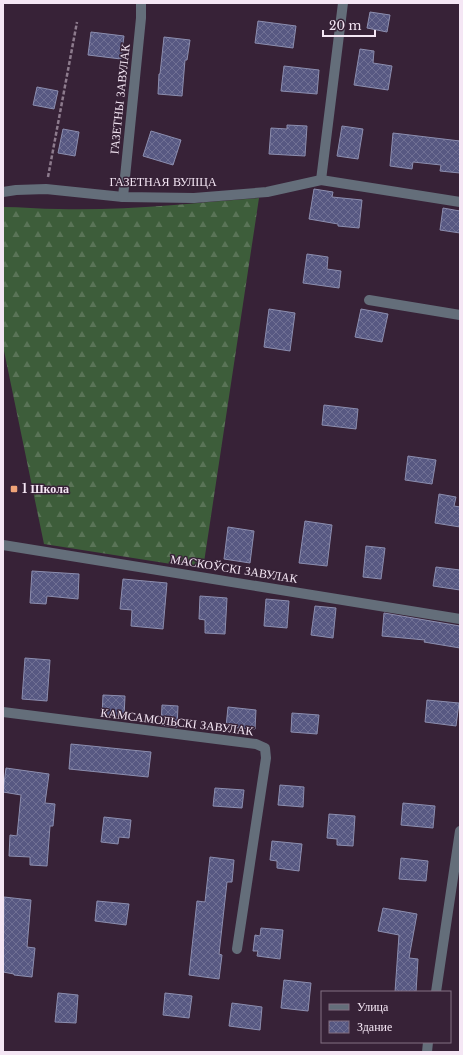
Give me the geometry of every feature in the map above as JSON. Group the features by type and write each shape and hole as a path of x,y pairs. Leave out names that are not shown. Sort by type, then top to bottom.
{"street":[{"name":"ГАЗЕТНЫ ЗАВУЛАК","path":"123,197 141,18 141,3"},
{"path":"321,180 343,3"},
{"name":"ГАЗЕТНАЯ ВУЛІЦА","path":"3,192 16,190 46,190 123,197 194,198 267,192 321,180 460,202"},
{"path":"369,300 460,315"},
{"name":"МАСКОЎСКІ ЗАВУЛАК","path":"3,545 460,619"},
{"name":"КАМСАМОЛЬСКІ ЗАВУЛАК","path":"3,712 256,744 265,748 266,758 237,949"},
{"path":"436,991 456,882 460,831"}],"path":[{"path":"46,190 77,22"}],"green space":[{"path":"259,198 203,569 44,544 3,346 3,207 108,209"}],"building":[{"path":"370,12 390,15 387,32 367,28"},
{"path":"258,21 296,26 293,48 255,43"},
{"path":"91,32 124,36 121,59 88,55"},
{"path":"164,37 190,40 187,60 185,60 182,96 158,94"},
{"path":"360,49 374,51 373,63 392,66 388,90 354,85"},
{"path":"284,66 319,70 317,94 281,91"},
{"path":"37,87 58,91 54,109 33,105"},
{"path":"287,125 307,126 305,156 269,154 271,128 287,129"},
{"path":"342,126 363,129 358,159 337,156"},
{"path":"63,129 79,132 75,156 58,153"},
{"path":"151,131 181,140 173,165 143,156"},
{"path":"393,133 460,141 460,173 440,171 441,165 413,162 412,169 390,166"},
{"path":"314,189 333,192 332,197 362,200 359,228 338,226 338,224 309,219"},
{"path":"443,208 460,211 460,233 440,230"},
{"path":"307,254 328,257 327,269 341,271 339,288 303,283"},
{"path":"269,309 295,313 290,351 264,347"},
{"path":"361,309 388,314 382,342 355,337"},
{"path":"324,405 358,409 356,429 322,425"},
{"path":"408,456 436,460 432,484 405,480"},
{"path":"439,494 456,497 454,506 460,507 460,527 435,523"},
{"path":"305,521 332,525 327,566 299,563"},
{"path":"228,527 254,531 250,563 224,559"},
{"path":"366,546 385,548 381,579 363,577"},
{"path":"436,567 460,570 460,590 433,586"},
{"path":"32,571 79,574 78,599 47,596 46,604 30,603"},
{"path":"123,579 167,583 163,629 131,626 132,610 120,609"},
{"path":"200,596 227,598 225,634 205,633 205,620 199,619"},
{"path":"266,599 289,601 287,628 264,626"},
{"path":"315,606 336,608 333,638 311,635"},
{"path":"384,613 460,626 460,648 424,642 425,640 382,636"},
{"path":"25,658 50,660 47,701 22,699"},
{"path":"103,695 125,696 124,717 102,716"},
{"path":"427,700 459,703 456,726 425,722"},
{"path":"162,705 178,706 177,727 161,725"},
{"path":"228,707 256,710 255,729 226,727"},
{"path":"292,713 319,715 317,734 291,732"},
{"path":"71,744 151,752 148,777 69,769"},
{"path":"6,768 49,774 45,803 55,804 53,826 50,826 47,866 30,865 30,857 9,856 10,835 17,836 21,795 3,792"},
{"path":"280,785 304,787 303,807 278,805"},
{"path":"215,788 244,790 242,808 213,806"},
{"path":"403,803 435,806 433,828 401,825"},
{"path":"329,814 355,816 353,846 337,845 337,839 327,838"},
{"path":"104,817 131,820 129,838 119,837 118,844 101,842"},
{"path":"272,841 302,844 299,871 277,868 277,861 270,860"},
{"path":"210,857 234,860 232,882 227,882 219,954 222,955 219,979 189,975 197,901 205,902"},
{"path":"401,858 428,861 426,881 399,879"},
{"path":"4,897 31,900 27,947 35,948 32,977 3,972"},
{"path":"97,901 129,904 126,925 95,921"},
{"path":"383,908 417,914 409,958 418,959 416,991 395,991 399,935 378,931"},
{"path":"261,928 283,930 280,959 257,956 258,951 253,951 255,935 260,936"},
{"path":"284,980 311,983 308,1011 281,1008"},
{"path":"58,993 78,995 76,1023 55,1022"},
{"path":"165,993 192,996 189,1018 163,1015"},
{"path":"232,1003 262,1007 260,1030 229,1026"}],"place":[{"name":"1 Школа","path":"14,489"}]}
